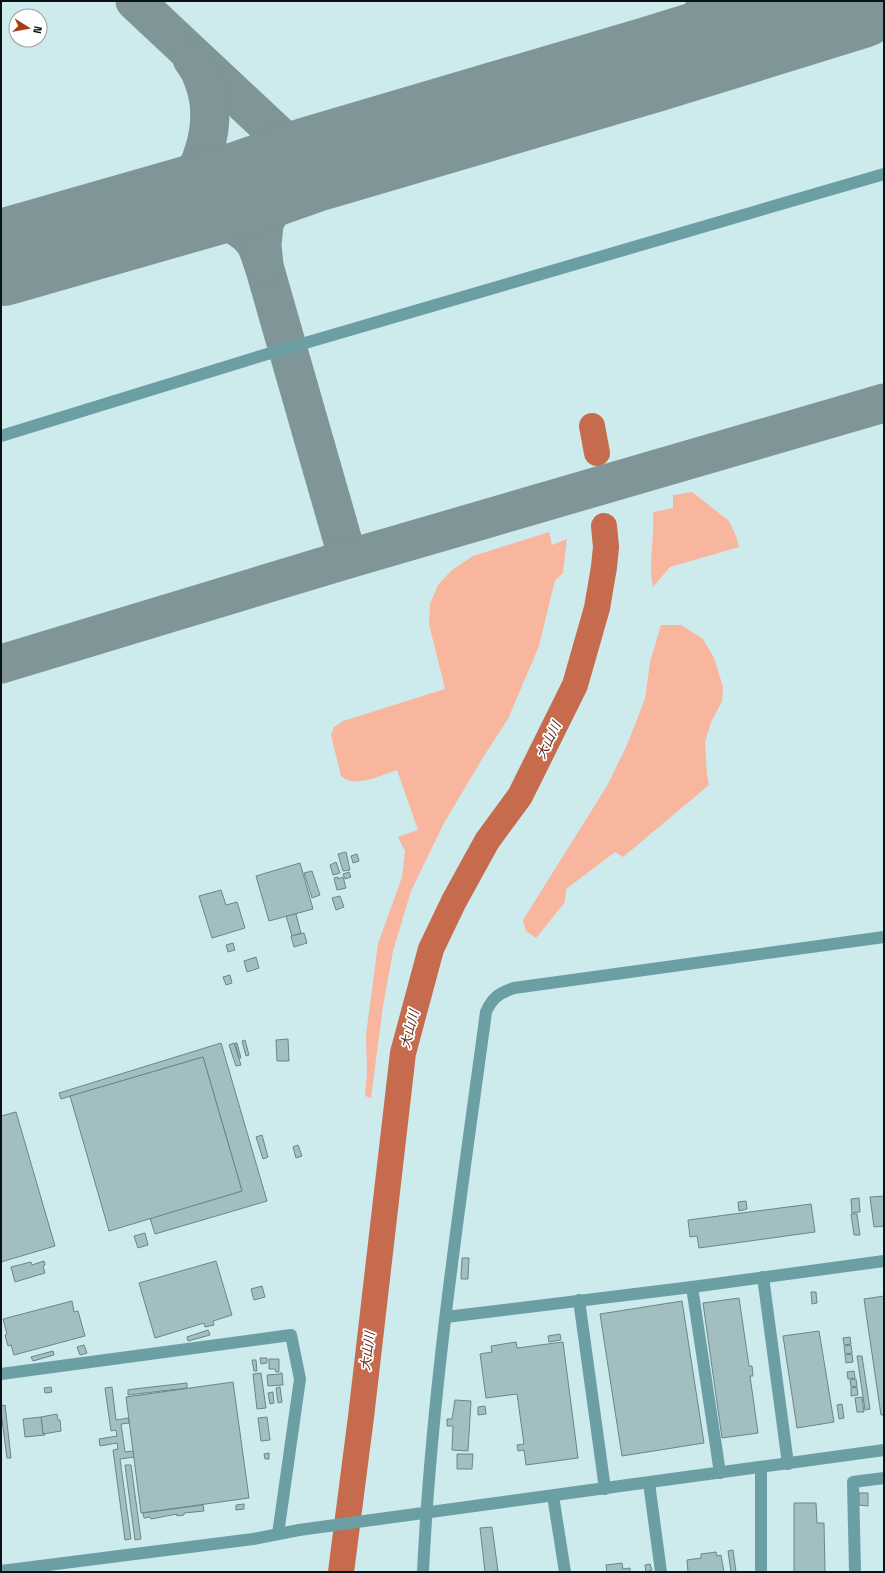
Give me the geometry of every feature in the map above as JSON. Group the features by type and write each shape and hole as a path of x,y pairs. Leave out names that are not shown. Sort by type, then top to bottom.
{"lane":[{"path":"1,436 264,356 884,174"},
{"path":"423,1572 426,1513 446,1317 486,1012 490,1002 495,996 514,988 884,937"},
{"path":"446,1317 884,1261"},
{"path":"763,1277 788,1464"},
{"path":"692,1286 720,1473"},
{"path":"579,1300 605,1489"},
{"path":"1,1374 291,1335 300,1379 278,1534"},
{"path":"1,1571 253,1539 299,1530 884,1450"},
{"path":"761,1572 762,1467"},
{"path":"855,1572 853,1482 884,1478"},
{"path":"649,1483 661,1572"},
{"path":"553,1496 565,1572"}],"shaded area":[{"path":"692,492 729,521 739,547 670,567 653,587 651,559 653,512 673,508 673,495"},
{"path":"549,532 552,545 567,539 563,573 555,580 539,646 508,719 444,823 411,891 393,951 383,1006 371,1098 365,1096 367,1072 366,1035 378,944 402,877 405,851 398,837 418,830 397,770 368,780 347,780 341,776 331,735 334,727 343,721 445,689 429,624 430,604 438,585 452,570 473,556"},
{"path":"661,625 681,625 703,639 714,658 723,687 722,701 711,722 705,742 709,785 623,857 615,852 566,889 565,902 536,938 526,931 523,920 607,786 627,745 645,699 650,662"}],"building":[{"path":"346,852 350,870 343,871 338,854"},
{"path":"357,854 359,861 353,863 351,856"},
{"path":"336,862 340,873 333,875 330,865"},
{"path":"300,863 313,909 269,921 256,876"},
{"path":"312,871 320,895 312,898 304,873"},
{"path":"349,872 351,877 345,879 343,874"},
{"path":"338,877 338,879 343,877 346,888 337,890 334,878"},
{"path":"221,890 226,905 237,902 245,928 212,938 199,896"},
{"path":"340,896 344,907 336,910 332,898"},
{"path":"296,914 301,933 292,936 286,916"},
{"path":"304,933 307,943 294,947 291,936"},
{"path":"233,943 235,950 228,952 226,945"},
{"path":"256,957 259,968 247,972 244,961"},
{"path":"230,975 232,983 226,985 223,977"},
{"path":"288,1039 289,1061 277,1061 276,1040"},
{"path":"245,1040 249,1055 246,1056 242,1041"},
{"path":"221,1043 267,1201 155,1234 150,1218 242,1191 203,1057 61,1099 59,1093"},
{"path":"234,1043 241,1065 236,1066 229,1045"},
{"path":"235,1043 237,1043 241,1058 239,1058"},
{"path":"203,1057 242,1191 109,1231 70,1096"},
{"path":"16,1112 55,1246 1,1262 1,1116"},
{"path":"262,1135 268,1157 263,1159 256,1137"},
{"path":"298,1145 302,1156 296,1158 293,1147"},
{"path":"884,1196 884,1226 874,1227 870,1197"},
{"path":"859,1198 860,1212 852,1213 851,1199"},
{"path":"746,1201 747,1209 739,1211 738,1202"},
{"path":"811,1204 815,1232 699,1248 697,1236 690,1237 688,1220"},
{"path":"851,1214 857,1214 860,1235 854,1235"},
{"path":"145,1233 148,1245 138,1248 134,1236"},
{"path":"462,1258 469,1258 468,1279 461,1279"},
{"path":"44,1261 45,1265 43,1266 45,1273 15,1282 11,1267 31,1262 32,1265"},
{"path":"216,1261 232,1315 213,1321 214,1325 205,1327 204,1323 155,1338 139,1283"},
{"path":"262,1286 265,1297 254,1300 251,1289"},
{"path":"811,1292 816,1292 817,1303 812,1304"},
{"path":"884,1296 884,1415 881,1415 864,1299"},
{"path":"739,1298 749,1366 752,1366 753,1376 750,1376 758,1433 722,1438 703,1303"},
{"path":"72,1301 74,1312 78,1311 85,1336 14,1355 11,1345 8,1346 5,1335 7,1334 3,1319"},
{"path":"682,1301 704,1443 622,1456 600,1314"},
{"path":"208,1330 210,1335 188,1341 187,1337"},
{"path":"819,1331 834,1422 797,1428 783,1336"},
{"path":"560,1334 561,1340 549,1342 548,1336"},
{"path":"850,1337 851,1344 844,1345 843,1338"},
{"path":"516,1342 517,1348 563,1342 578,1458 526,1465 524,1450 518,1451 517,1445 524,1444 517,1394 486,1398 480,1354 492,1352 491,1346"},
{"path":"84,1345 87,1353 80,1355 77,1347"},
{"path":"851,1345 852,1353 845,1354 844,1346"},
{"path":"53,1351 54,1355 33,1361 31,1357"},
{"path":"852,1354 853,1362 846,1363 845,1355"},
{"path":"857,1356 862,1356 870,1409 865,1410"},
{"path":"260,1358 267,1358 267,1363 261,1364"},
{"path":"269,1359 279,1359 279,1372 276,1372 275,1369 269,1369"},
{"path":"252,1360 256,1360 257,1371 254,1371"},
{"path":"854,1371 855,1378 848,1379 847,1372"},
{"path":"261,1373 266,1408 257,1409 253,1374"},
{"path":"282,1373 283,1385 268,1386 267,1375"},
{"path":"856,1379 857,1386 851,1387 850,1380"},
{"path":"233,1382 249,1498 141,1513 126,1397"},
{"path":"187,1383 187,1388 128,1395 128,1390"},
{"path":"51,1387 52,1392 45,1393 44,1388"},
{"path":"112,1387 116,1420 128,1418 129,1423 121,1424 125,1452 133,1451 134,1457 120,1459 131,1539 125,1540 113,1450 118,1449 117,1443 100,1446 99,1439 117,1436 116,1430 111,1431 105,1388"},
{"path":"280,1387 282,1402 278,1403 276,1388"},
{"path":"857,1387 858,1395 851,1396 851,1388"},
{"path":"273,1392 274,1403 270,1404 268,1393"},
{"path":"862,1397 864,1412 857,1412 855,1398"},
{"path":"455,1400 471,1401 468,1451 452,1450 453,1426 447,1426 447,1419 452,1419"},
{"path":"842,1404 844,1418 839,1419 837,1405"},
{"path":"5,1405 11,1458 7,1458 1,1412 1,1406"},
{"path":"485,1406 486,1414 478,1415 478,1407"},
{"path":"57,1414 58,1420 60,1420 61,1431 43,1434 41,1417"},
{"path":"41,1417 43,1434 45,1433 45,1435 25,1437 23,1419"},
{"path":"267,1417 270,1440 261,1441 258,1418"},
{"path":"269,1453 269,1459 265,1459 264,1454"},
{"path":"457,1454 473,1454 472,1469 457,1469"},
{"path":"125,1465 131,1465 141,1539 135,1540"},
{"path":"859,1493 868,1493 868,1506 859,1505"},
{"path":"794,1503 816,1503 817,1523 824,1523 825,1572 794,1572"},
{"path":"244,1504 244,1509 236,1510 236,1505"},
{"path":"203,1505 204,1511 184,1513 184,1515 177,1516 177,1514 151,1519 150,1517 144,1518 143,1513"},
{"path":"492,1527 498,1571 485,1572 480,1528"},
{"path":"733,1550 736,1572 731,1572 728,1551"},
{"path":"716,1552 717,1556 721,1555 724,1572 688,1572 687,1560 701,1558 701,1554"},
{"path":"622,1563 623,1569 630,1568 630,1572 607,1572 606,1565"},
{"path":"650,1564 652,1570 646,1572 645,1565"}],"waterway":[{"name":"大山川","path":"592,426 597,453"},
{"name":"大山川","path":"341,1572 361,1417 403,1053 431,949 454,901 487,841 520,796 575,685 597,608 606,547 604,526"}],"taxiway":[{"path":"135,1 310,165"},
{"path":"653,64 678,45 695,26 709,1"},
{"path":"143,217 166,201 193,174 201,161 207,142 210,112 209,103 205,83 192,59"},
{"path":"264,266 262,245 264,224 279,192 298,170"},
{"path":"177,207 208,215 230,223 249,235 259,251 348,559"},
{"path":"1,664 348,559 884,403"}],"runway":[{"path":"1,258 242,189 310,165 653,64 857,1"}]}
